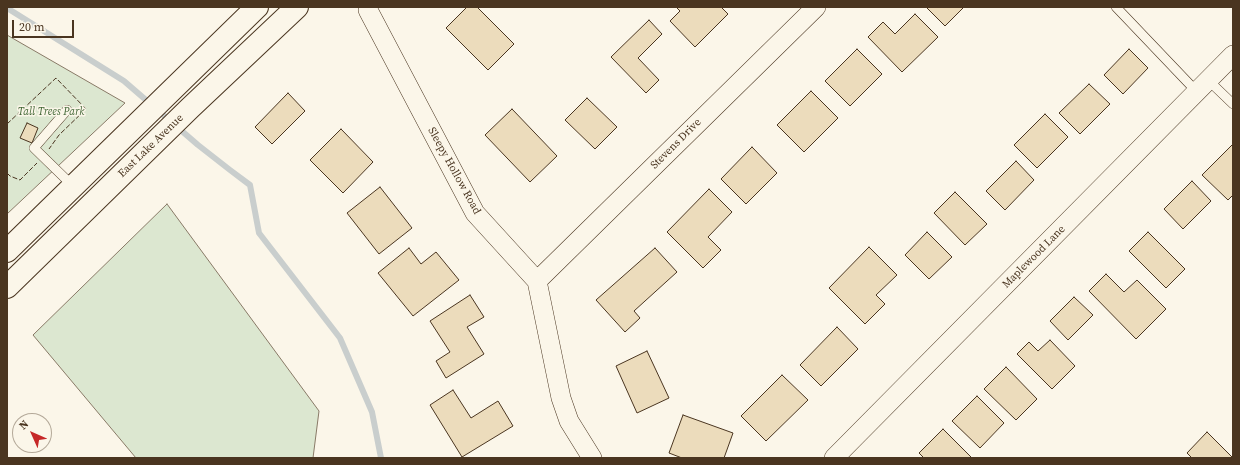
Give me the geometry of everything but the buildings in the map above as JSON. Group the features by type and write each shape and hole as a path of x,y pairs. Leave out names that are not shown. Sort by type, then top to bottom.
{"main road":[{"path":"7,251 257,7"},
{"name":"East Lake Avenue","path":"7,287 190,108 297,7"}],"street":[{"name":"Stevens Drive","path":"537,281 816,7"},
{"name":"Sleepy Hollow Road","path":"368,10 475,213 537,281"},
{"name":"Maplewood Lane","path":"834,458 1232,57"},
{"path":"537,281 561,398 569,421 592,458"}],"lane":[{"path":"1116,7 1202,86 1233,104"},
{"path":"67,110 34,148 74,187"}],"green space":[{"name":"Tall Trees Park","path":"7,35 125,103 7,214"},
{"path":"167,204 319,411 313,458 136,458 33,335"}],"waterway":[{"path":"7,8 124,81 198,145 250,185 259,233 340,338 372,412 381,458"}],"fence":[{"path":"7,124 56,78 86,109 59,135 49,149"},
{"path":"7,173 10,176 20,180 37,163"}]}
